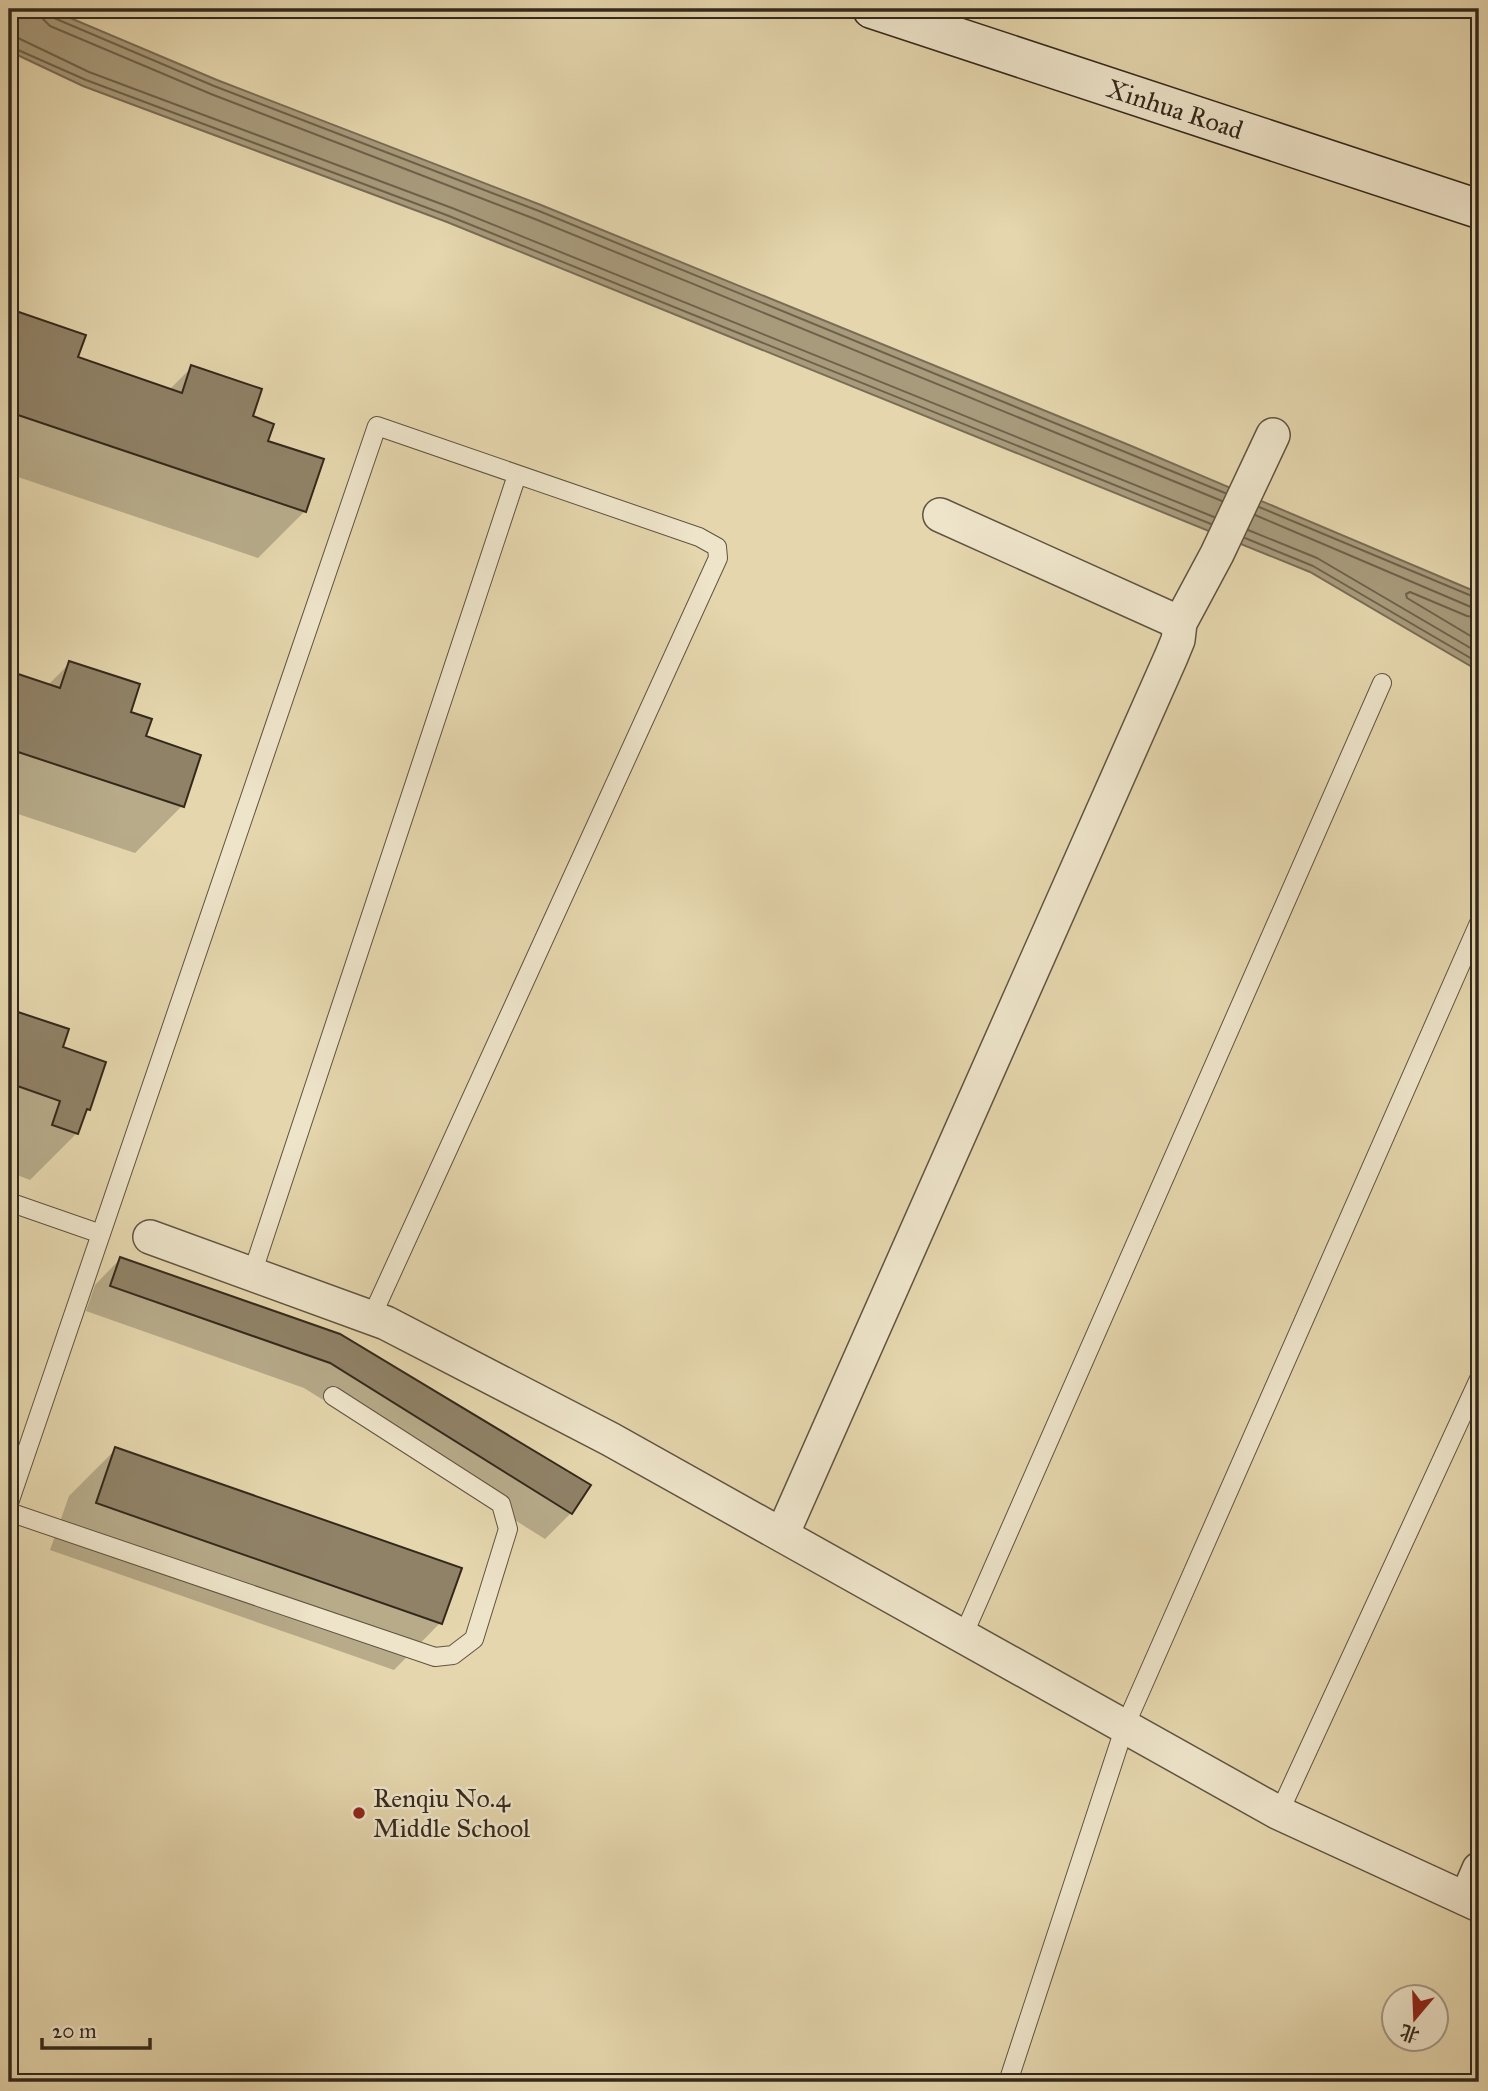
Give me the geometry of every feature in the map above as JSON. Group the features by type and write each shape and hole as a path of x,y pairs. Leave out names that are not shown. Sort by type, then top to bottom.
{"main road":[{"name":"Xinhua Road","path":"872,9 1479,209"}],"street":[{"path":"782,1535 1171,657 1178,640 1180,623 1217,554 1273,435"},
{"path":"940,515 1180,623"},
{"path":"150,1237 386,1323 610,1439 1279,1812 1472,1902 1479,1869"}],"lane":[{"path":"9,1503 377,426 699,537 717,547 718,558 371,1318"},
{"path":"252,1274 517,475"},
{"path":"963,1636 1382,683"},
{"path":"1008,2082 1125,1726 1479,923"},
{"path":"9,1202 101,1234"},
{"path":"1279,1812 1479,1379"},
{"path":"9,1512 435,1657 453,1655 474,1639 478,1627 508,1529 501,1504 333,1396"}],"water":[{"path":"9,9 49,9 217,80 541,205 1129,445 1479,593 1479,671 1310,572 447,222 83,86 9,51"}],"building":[{"path":"13,310 86,335 78,357 182,393 191,365 262,389 253,416 274,424 268,441 324,459 306,512 9,412 9,325"},
{"path":"69,661 140,684 131,712 152,719 146,736 201,755 184,807 9,749 9,671 60,688"},
{"path":"9,1009 69,1029 63,1047 106,1062 90,1110 87,1109 78,1134 52,1125 60,1101 9,1083"},
{"path":"120,1257 340,1334 591,1485 572,1514 330,1363 110,1286"},
{"path":"115,1447 462,1568 442,1624 96,1503"}],"place":[{"name":"Renqiu No.4 Middle School","path":"359,1813"}]}
